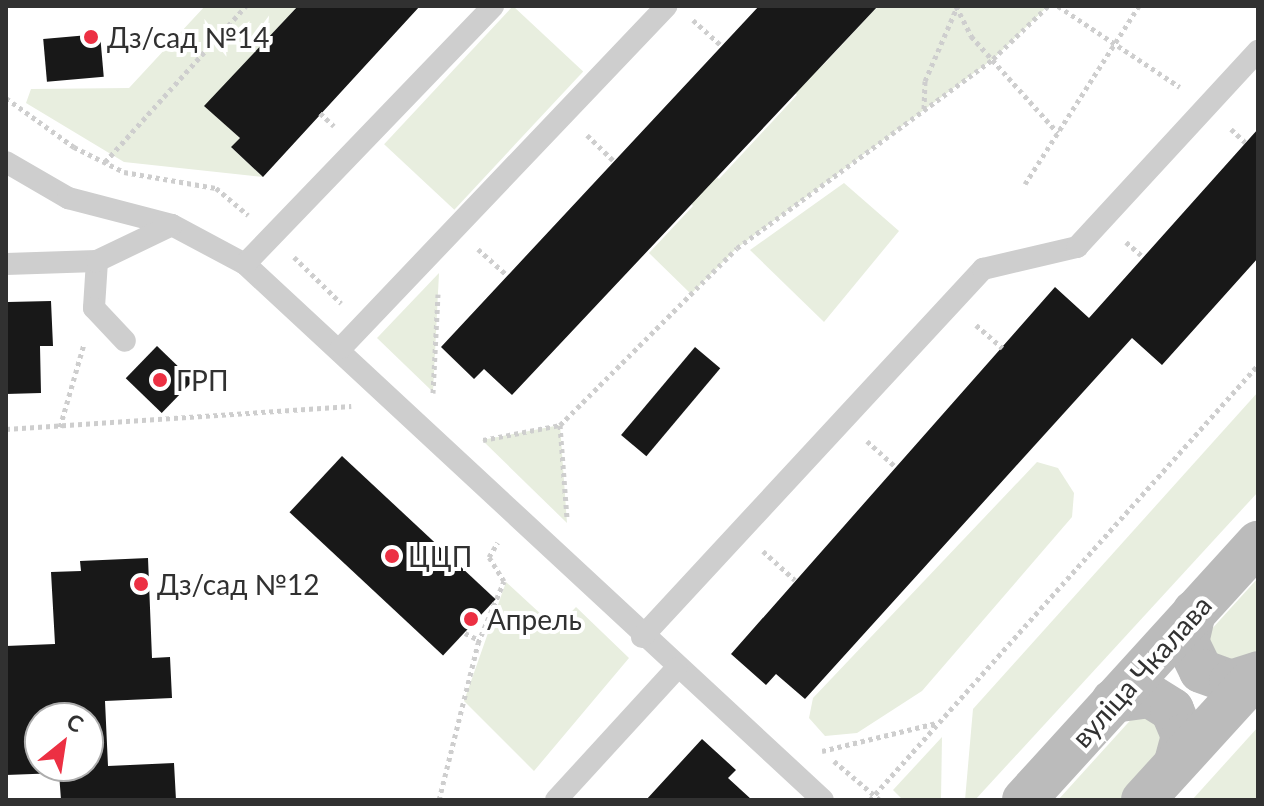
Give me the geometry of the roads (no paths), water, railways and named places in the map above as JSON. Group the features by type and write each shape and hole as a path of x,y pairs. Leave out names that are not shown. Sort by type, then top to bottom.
{"main road":[{"name":"вуліца Чкалава","path":"1024,800 1258,543"},
{"path":"1194,612 1187,642 1201,671 1231,682 1258,674"},
{"path":"1143,800 1258,674"},
{"path":"1113,701 1150,696 1172,710 1183,736 1176,763"}],"lane":[{"path":"245,264 493,6"},
{"path":"341,348 676,10"},
{"path":"642,637 983,269 1077,247 1258,51"},
{"path":"6,162 68,198 172,225 245,264 341,348 513,517 676,669 823,800"},
{"path":"6,264 97,261 172,225"},
{"path":"97,261 94,308 125,341"},
{"path":"556,800 676,669"}],"place":[{"name":"Дз/сад №14","path":"91,37"},
{"name":"ГРП","path":"160,380"},
{"name":"ЦЦП","path":"392,556"},
{"name":"Дз/сад №12","path":"141,584"},
{"name":"Апрель","path":"471,619"}]}
